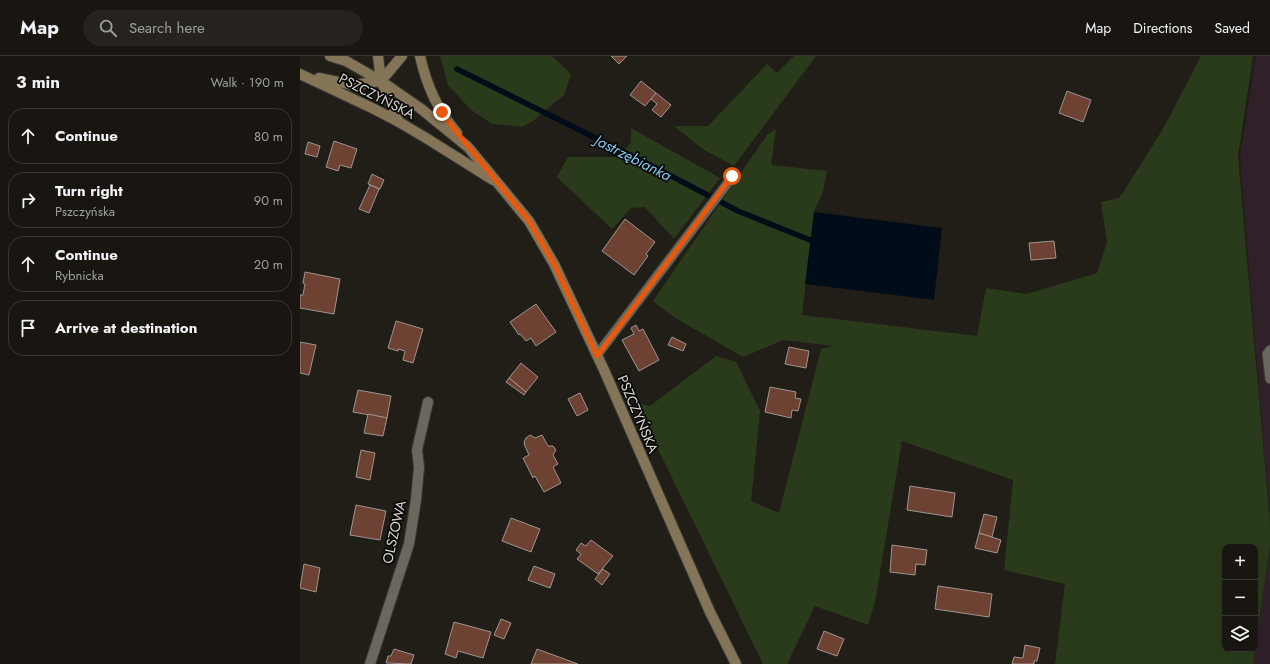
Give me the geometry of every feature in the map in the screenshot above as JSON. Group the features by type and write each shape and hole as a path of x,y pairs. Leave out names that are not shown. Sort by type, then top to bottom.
{"main road":[{"name":"PSZCZYŃSKA","path":"330,56 346,61 381,81 420,108 468,147 529,221 554,264 597,356 710,612 736,664"},
{"path":"378,56 381,81 399,122"},
{"path":"301,74 353,85 381,81 402,56"},
{"path":"420,56 422,69 429,88 442,112 468,147"},
{"name":"PSZCZYŃSKA","path":"301,74 399,122 500,185"}],"street":[{"name":"OLSZOWA","path":"370,664 409,544 416,500 419,467 417,450 428,402"}],"lane":[{"path":"597,356 732,176"},
{"path":"1270,350 1267,354 1270,379"}],"shaded area":[{"path":"1256,56 1270,56 1270,525 1240,158"},
{"path":"814,212 942,228 934,300 805,284"},
{"path":"1270,546 1270,664 1253,664 1255,652 1258,652 1258,628"}],"green space":[{"path":"440,56 552,56 571,74 564,95 533,121 522,127 492,124 471,110 448,85"},
{"path":"794,56 816,56 734,166 704,150 674,126 708,126 767,64 777,73"},
{"path":"1201,56 1253,56 1238,156 1270,525 1270,546 1258,628 1258,544 1222,544 1222,652 1255,652 1253,664 1055,664 1065,584 1004,570 1013,480 902,441 875,602 868,625 815,606 787,664 763,664 635,402 650,406 716,356 736,362 760,411 751,501 779,513 821,349 834,346 783,340 743,357 672,316 653,301 767,135 776,129 771,165 827,171 823,191 814,212 802,315 977,336 986,288 1027,294 1097,273 1107,242 1101,202 1119,198 1163,129"},
{"path":"631,128 720,178 674,239 645,207 631,208 612,229 557,177 568,157 619,157 631,142"}],"building":[{"path":"611,56 627,56 619,64"},
{"path":"641,81 656,93 645,106 630,95"},
{"path":"1067,91 1091,100 1083,122 1059,113"},
{"path":"656,93 671,105 661,117 652,110 657,104 651,99"},
{"path":"334,141 357,149 351,168 340,165 338,171 326,167"},
{"path":"308,142 320,146 317,157 305,154"},
{"path":"372,174 384,180 380,189 368,184"},
{"path":"370,185 379,189 369,213 359,209"},
{"path":"625,219 655,242 646,254 648,256 634,275 602,251"},
{"path":"1054,241 1056,258 1031,260 1029,243"},
{"path":"305,272 340,279 334,314 300,308 300,295 303,295"},
{"path":"536,304 556,332 536,346 531,338 526,341 520,334 519,335 510,322"},
{"path":"396,321 423,329 413,363 403,360 405,351 398,349 398,351 388,348"},
{"path":"636,325 639,331 643,329 659,360 639,371 622,340 634,334 631,328"},
{"path":"672,337 686,344 683,351 668,345"},
{"path":"300,342 316,345 309,375 300,373"},
{"path":"789,347 809,351 806,368 785,364"},
{"path":"521,363 538,377 526,392 509,378"},
{"path":"509,378 526,392 524,395 506,382"},
{"path":"770,387 796,392 795,398 801,399 798,411 792,410 791,418 765,412"},
{"path":"358,390 391,396 387,418 353,412"},
{"path":"580,393 588,410 577,416 568,399"},
{"path":"368,414 387,418 383,436 364,433"},
{"path":"530,435 535,438 542,435 548,446 553,446 556,450 553,455 558,464 553,467 561,483 544,492 535,476 533,478 523,458 529,455 524,442"},
{"path":"361,450 375,453 370,480 356,477"},
{"path":"910,486 955,493 952,517 907,510"},
{"path":"356,505 386,511 380,540 350,535"},
{"path":"984,514 997,517 992,537 979,533"},
{"path":"511,518 540,529 531,552 502,541"},
{"path":"979,533 1001,540 997,553 975,548"},
{"path":"591,540 613,556 598,574 577,559 581,554 576,550 581,543 586,546"},
{"path":"892,545 927,550 925,565 916,564 915,575 890,572"},
{"path":"304,564 320,568 316,592 300,588"},
{"path":"534,566 555,574 550,588 528,580"},
{"path":"603,569 610,574 602,585 595,579"},
{"path":"938,586 992,594 989,617 935,609"},
{"path":"501,619 511,623 504,639 494,635"},
{"path":"454,622 491,632 483,658 458,651 456,658 445,654"},
{"path":"824,631 844,639 837,656 817,649"},
{"path":"1025,645 1040,648 1037,661 1034,661 1034,664 1012,664 1014,657 1023,658"},
{"path":"394,649 414,655 411,664 386,663 388,656 391,656"},
{"path":"537,649 578,664 531,664"}],"waterway":[{"name":"Jastrzębianka","path":"457,69 656,168 738,211 810,240"}],"route":[{"path":"442,112 454,129 529,221 554,264 597,356 732,176"}]}
